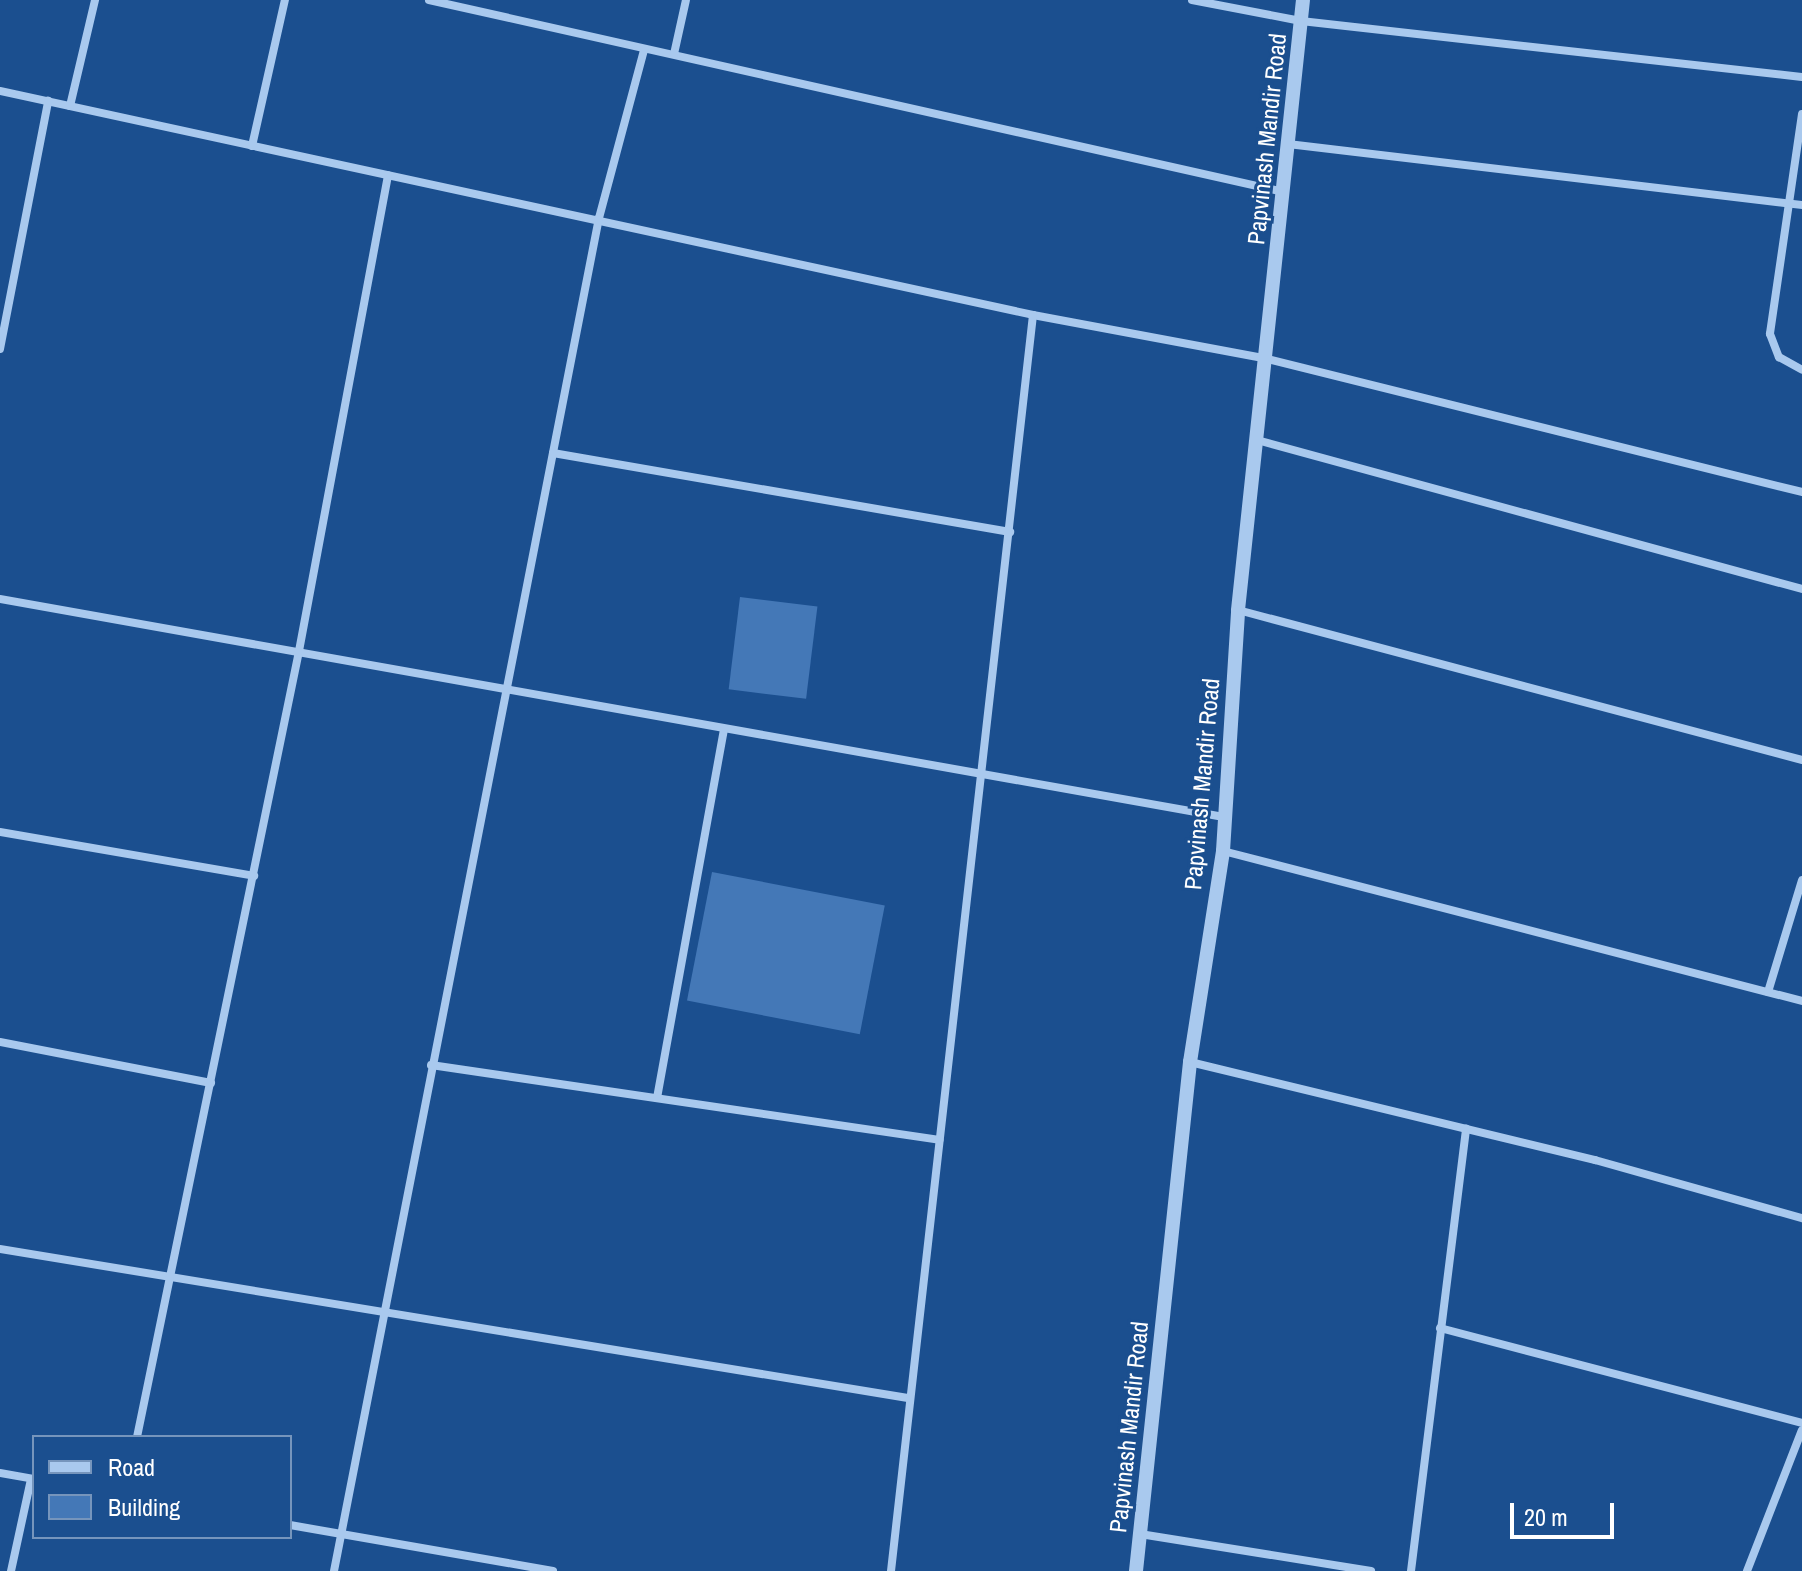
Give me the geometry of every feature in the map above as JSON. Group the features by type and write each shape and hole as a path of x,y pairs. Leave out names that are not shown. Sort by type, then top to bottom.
{"street":[{"path":"70,106 95,0"},
{"path":"252,146 285,0"},
{"path":"429,0 1285,192"},
{"path":"674,54 686,0"},
{"path":"1192,0 1301,21 1802,77"},
{"name":"Papvinash Mandir Road","path":"1136,1571 1190,1062 1223,851 1238,610 1263,358 1285,192 1303,0"},
{"path":"334,1571 382,1312 599,218 644,50"},
{"path":"0,91 599,218 1033,315 1263,358 1802,492"},
{"path":"0,349 48,101"},
{"path":"1802,114 1770,334 1779,357 1802,370"},
{"path":"1288,144 1802,205"},
{"path":"137,1435 299,651 388,175"},
{"path":"891,1571 908,1398 984,776 1033,315"},
{"path":"1257,440 1802,589"},
{"path":"553,453 1010,532"},
{"path":"0,599 1224,817"},
{"path":"1238,610 1802,760"},
{"path":"657,1098 724,729"},
{"path":"0,832 254,876"},
{"path":"1223,851 1802,1001"},
{"path":"1768,992 1802,880"},
{"path":"0,1042 211,1083"},
{"path":"1190,1062 1466,1128 1802,1218"},
{"path":"431,1065 940,1140"},
{"path":"1411,1571 1466,1128"},
{"path":"0,1249 908,1398"},
{"path":"1440,1328 1802,1423"},
{"path":"1747,1571 1802,1430"},
{"path":"0,1473 32,1479"},
{"path":"11,1571 32,1483"},
{"path":"292,1525 553,1571"},
{"path":"1140,1534 1371,1571"}],"building":[{"path":"740,597 817,607 806,699 729,689"},
{"path":"712,872 885,906 860,1034 687,1001"}]}
